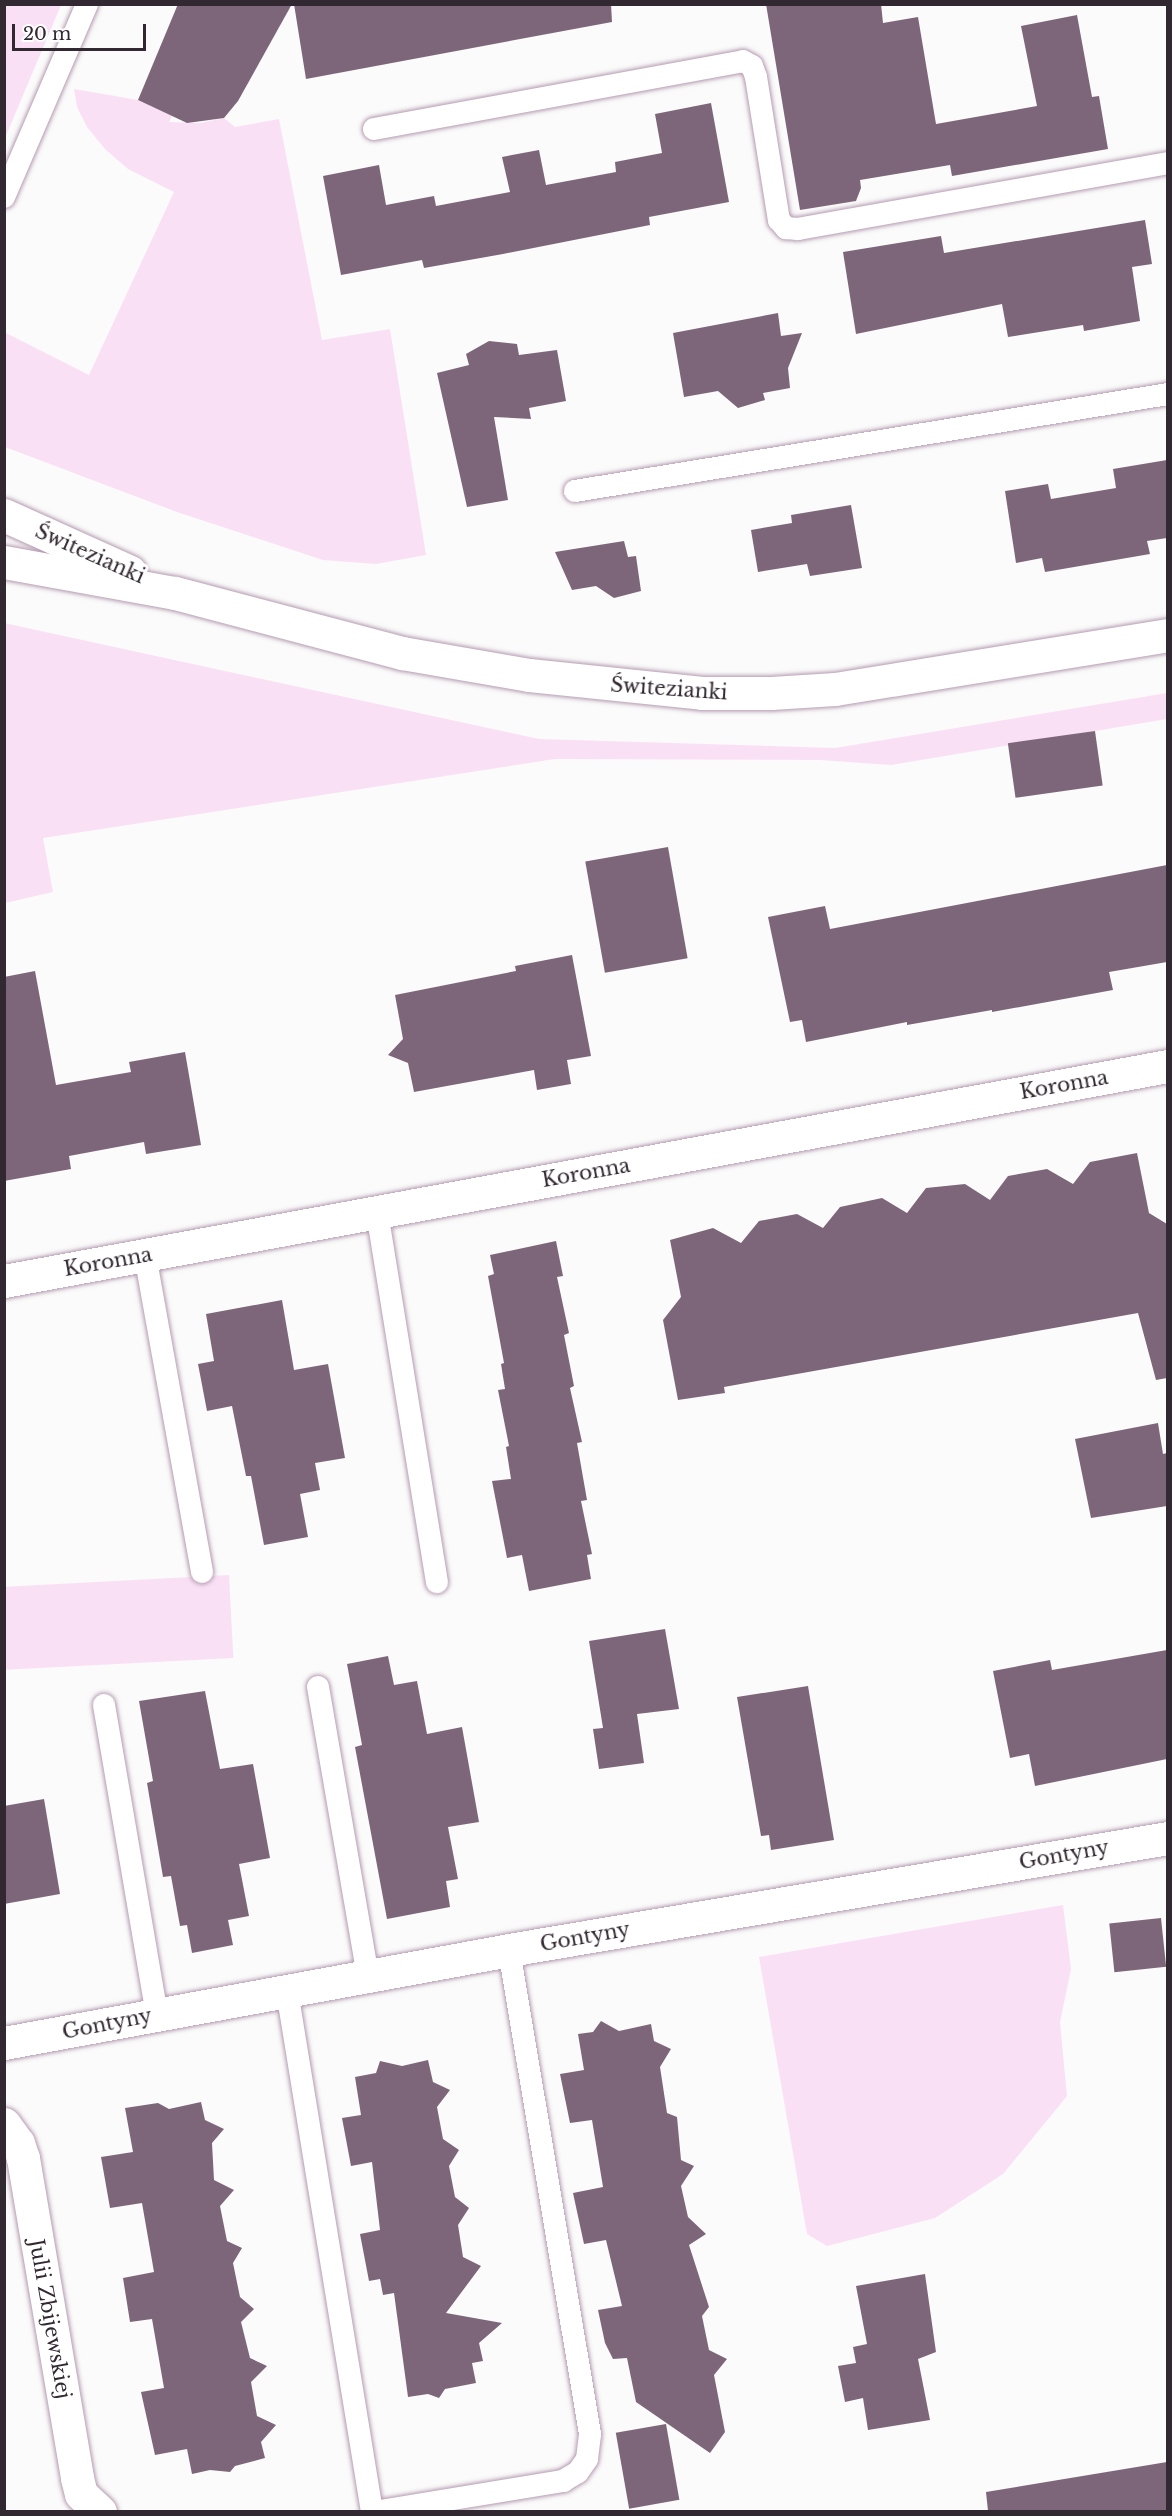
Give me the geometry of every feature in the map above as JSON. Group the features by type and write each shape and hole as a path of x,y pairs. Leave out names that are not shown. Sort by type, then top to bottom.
{"street":[{"name":"Świtezianki","path":"4,515 176,593"},
{"name":"Świtezianki","path":"4,562 176,593 402,653 529,675 702,693 771,693 835,689 1167,635"},
{"name":"Koronna","path":"4,1281 1167,1066"},
{"name":"Gontyny","path":"4,2043 509,1950 1167,1838"},
{"name":"Julii Zbijewskiej","path":"4,2124 18,2143 23,2158 77,2478 81,2493 100,2511"}],"lane":[{"path":"4,197 87,4"},
{"path":"374,129 743,61 752,66 756,77 779,220 786,228 798,229 1167,163"},
{"path":"575,491 1167,394"},
{"path":"377,1212 437,1582"},
{"path":"145,1255 202,1572"},
{"path":"318,1687 368,1976"},
{"path":"104,1706 157,2014"},
{"path":"287,1991 373,2511 563,2481 578,2472 587,2459 590,2434 509,1950"}],"shaded area":[{"path":"4,5 61,5 5,138 4,138"},
{"path":"74,89 138,100 172,116 169,122 200,123 224,118 235,127 279,119 322,340 390,329 426,555 376,564 323,560 177,512 5,447 4,332 89,375 174,192 128,169 105,149 87,127 77,107"},
{"path":"4,623 539,739 835,748 1167,693 1167,719 891,765 820,760 555,759 43,838 53,892 5,903"},
{"path":"229,1575 233,1658 6,1670 4,1587"},
{"path":"1063,1905 1071,1969 1060,2022 1067,2096 1003,2174 935,2218 827,2246 807,2234 759,1957"}],"building":[{"path":"178,4 292,4 238,101 224,118 187,123 138,100"},
{"path":"294,4 611,4 612,22 306,79"},
{"path":"766,4 881,4 883,23 918,17 936,124 1037,106 1021,26 1077,15 1092,97 1099,96 1108,149 952,176 950,165 860,180 861,188 856,201 800,210"},
{"path":"711,103 729,202 649,217 650,225 503,254 424,268 422,260 341,275 323,176 379,165 386,205 434,196 436,206 510,192 502,157 539,150 546,185 616,172 615,162 662,153 655,114"},
{"path":"1145,220 1152,264 1132,267 1140,321 1084,331 1083,325 1008,337 1002,304 856,334 843,252 941,236 944,253"},
{"path":"778,313 781,336 802,333 788,368 790,388 763,393 765,400 738,408 718,391 684,397 673,333"},
{"path":"489,341 517,344 519,355 557,350 566,401 529,408 531,419 494,417 508,500 467,507 437,373 469,365 466,354"},
{"path":"1167,460 1167,538 1147,541 1150,554 1045,572 1042,558 1016,563 1005,491 1048,484 1051,499 1116,488 1113,469"},
{"path":"851,505 862,568 810,576 807,564 758,572 751,530 792,523 791,515"},
{"path":"624,541 628,557 636,556 641,591 614,598 596,586 572,590 555,552"},
{"path":"1095,731 1103,785 1016,798 1008,743"},
{"path":"668,847 688,958 605,973 585,862"},
{"path":"1167,865 1167,962 1109,972 1113,990 992,1012 992,1010 907,1025 907,1022 806,1042 802,1020 790,1022 768,917 825,906 830,929"},
{"path":"572,955 591,1056 567,1060 571,1084 537,1090 534,1070 414,1092 408,1063 388,1055 403,1039 395,995 516,971 515,966"},
{"path":"35,971 56,1085 131,1072 129,1062 185,1052 201,1145 146,1154 144,1142 69,1156 71,1169 4,1181 4,977"},
{"path":"1137,1153 1149,1213 1167,1224 1167,1378 1156,1380 1138,1313 724,1387 725,1393 678,1400 663,1320 681,1297 670,1240 713,1228 741,1243 759,1221 797,1214 823,1228 840,1207 882,1198 907,1213 926,1188 965,1184 990,1200 1008,1176 1047,1169 1073,1184 1090,1162"},
{"path":"556,1241 563,1276 557,1277 569,1333 564,1335 574,1386 570,1388 582,1442 577,1443 587,1500 581,1501 592,1554 587,1555 591,1579 529,1591 522,1555 507,1558 492,1481 511,1479 506,1447 509,1446 498,1390 505,1389 501,1364 504,1363 488,1276 494,1274 490,1255"},
{"path":"282,1300 294,1370 328,1364 345,1458 315,1463 320,1490 300,1494 308,1537 264,1545 251,1476 246,1476 232,1406 207,1411 198,1364 214,1361 206,1314"},
{"path":"1158,1423 1163,1454 1167,1453 1167,1506 1091,1518 1075,1439"},
{"path":"665,1629 679,1709 637,1714 644,1763 599,1769 593,1729 603,1728 589,1641"},
{"path":"1167,1650 1167,1759 1035,1786 1029,1754 1010,1758 993,1671 1050,1660 1052,1670"},
{"path":"388,1656 394,1685 417,1681 427,1734 462,1727 479,1822 448,1827 458,1879 446,1881 450,1907 387,1919 355,1747 362,1745 347,1664"},
{"path":"808,1686 834,1840 771,1850 769,1835 761,1836 737,1697"},
{"path":"205,1691 220,1769 253,1764 270,1858 239,1864 249,1916 228,1920 233,1945 192,1953 187,1925 180,1926 171,1876 163,1877 147,1783 153,1781 139,1701"},
{"path":"44,1799 60,1894 4,1904 4,1806"},
{"path":"1161,1918 1166,1967 1114,1972 1109,1923"},
{"path":"601,2021 619,2031 651,2024 654,2041 671,2049 660,2067 667,2113 677,2117 681,2160 694,2166 681,2186 688,2217 706,2234 689,2245 709,2307 702,2316 709,2350 727,2359 714,2375 725,2432 710,2453 636,2402 627,2358 613,2359 605,2343 598,2310 622,2306 606,2240 584,2244 573,2193 603,2187 592,2120 570,2123 560,2074 584,2070 578,2034 593,2032"},
{"path":"428,2060 433,2082 450,2090 437,2107 443,2139 459,2150 449,2166 455,2197 469,2208 458,2225 463,2257 481,2266 446,2313 502,2323 479,2343 483,2361 472,2363 476,2383 445,2389 439,2398 428,2394 408,2397 394,2293 383,2295 380,2279 369,2281 360,2234 380,2230 372,2162 351,2166 342,2118 361,2115 355,2077 376,2073 380,2061 402,2066"},
{"path":"201,2102 205,2120 224,2129 212,2143 214,2180 234,2190 220,2206 227,2241 242,2248 233,2263 240,2297 254,2309 241,2322 250,2358 267,2366 251,2382 257,2416 276,2425 261,2442 265,2458 235,2466 230,2472 210,2470 192,2474 187,2449 155,2455 141,2392 164,2388 152,2319 130,2322 123,2278 154,2272 142,2203 110,2208 101,2157 133,2152 125,2108 158,2103 169,2109"},
{"path":"925,2274 936,2352 918,2359 930,2420 868,2430 863,2398 845,2402 838,2366 856,2363 853,2347 867,2344 856,2286"},
{"path":"666,2424 679,2500 629,2509 616,2433"},
{"path":"1167,2462 1167,2511 988,2511 986,2492"}]}
